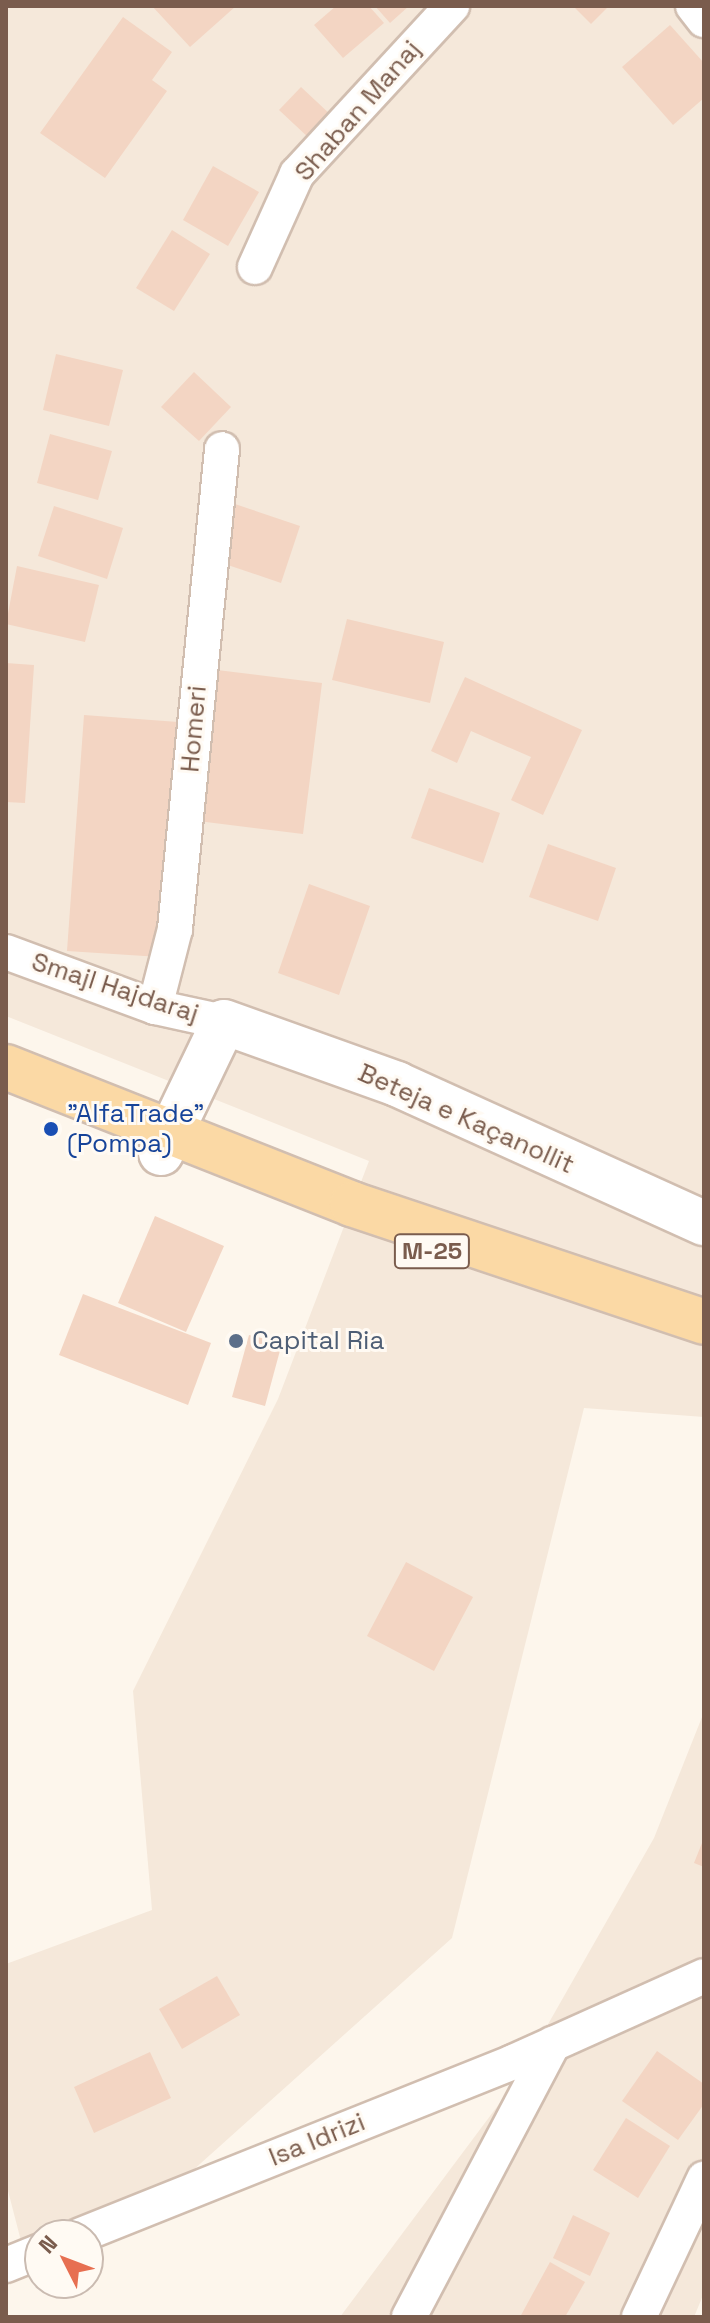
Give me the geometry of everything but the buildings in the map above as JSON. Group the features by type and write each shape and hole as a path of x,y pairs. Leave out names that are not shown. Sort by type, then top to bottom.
{"main road":[{"name":"M-25","path":"6,1067 166,1142 704,1343"},
{"name":"M-25","path":"6,1090 704,1322"}],"street":[{"name":"Shaban Manaj","path":"255,267 297,174 452,6"},
{"path":"693,6 704,20"},
{"name":"Homeri","path":"155,1007 175,929 222,449"},
{"name":"Smajl Hajdaraj","path":"6,952 155,1007 224,1022"},
{"path":"166,1142 224,1022"},
{"name":"Beteja e Kaçanollit","path":"224,1022 397,1084 704,1223"},
{"name":"Isa Idrizi","path":"104,2226 553,2044 704,1976"},
{"path":"409,2317 553,2044"},
{"path":"639,2317 704,2179"}],"shaded area":[{"path":"6,6 704,6 704,1417 584,1408 452,1938 191,2172 75,2219 24,2219 24,2240 21,2241 6,2183 6,1964 152,1910 133,1691 278,1399 369,1161 6,1016"},
{"path":"704,1712 704,2293 694,2317 340,2317 514,2084 654,1838"}],"place":[{"name":"\"AlfaTrade\" (Pompa)","path":"51,1129"},
{"name":"Capital Ria","path":"236,1341"}]}
